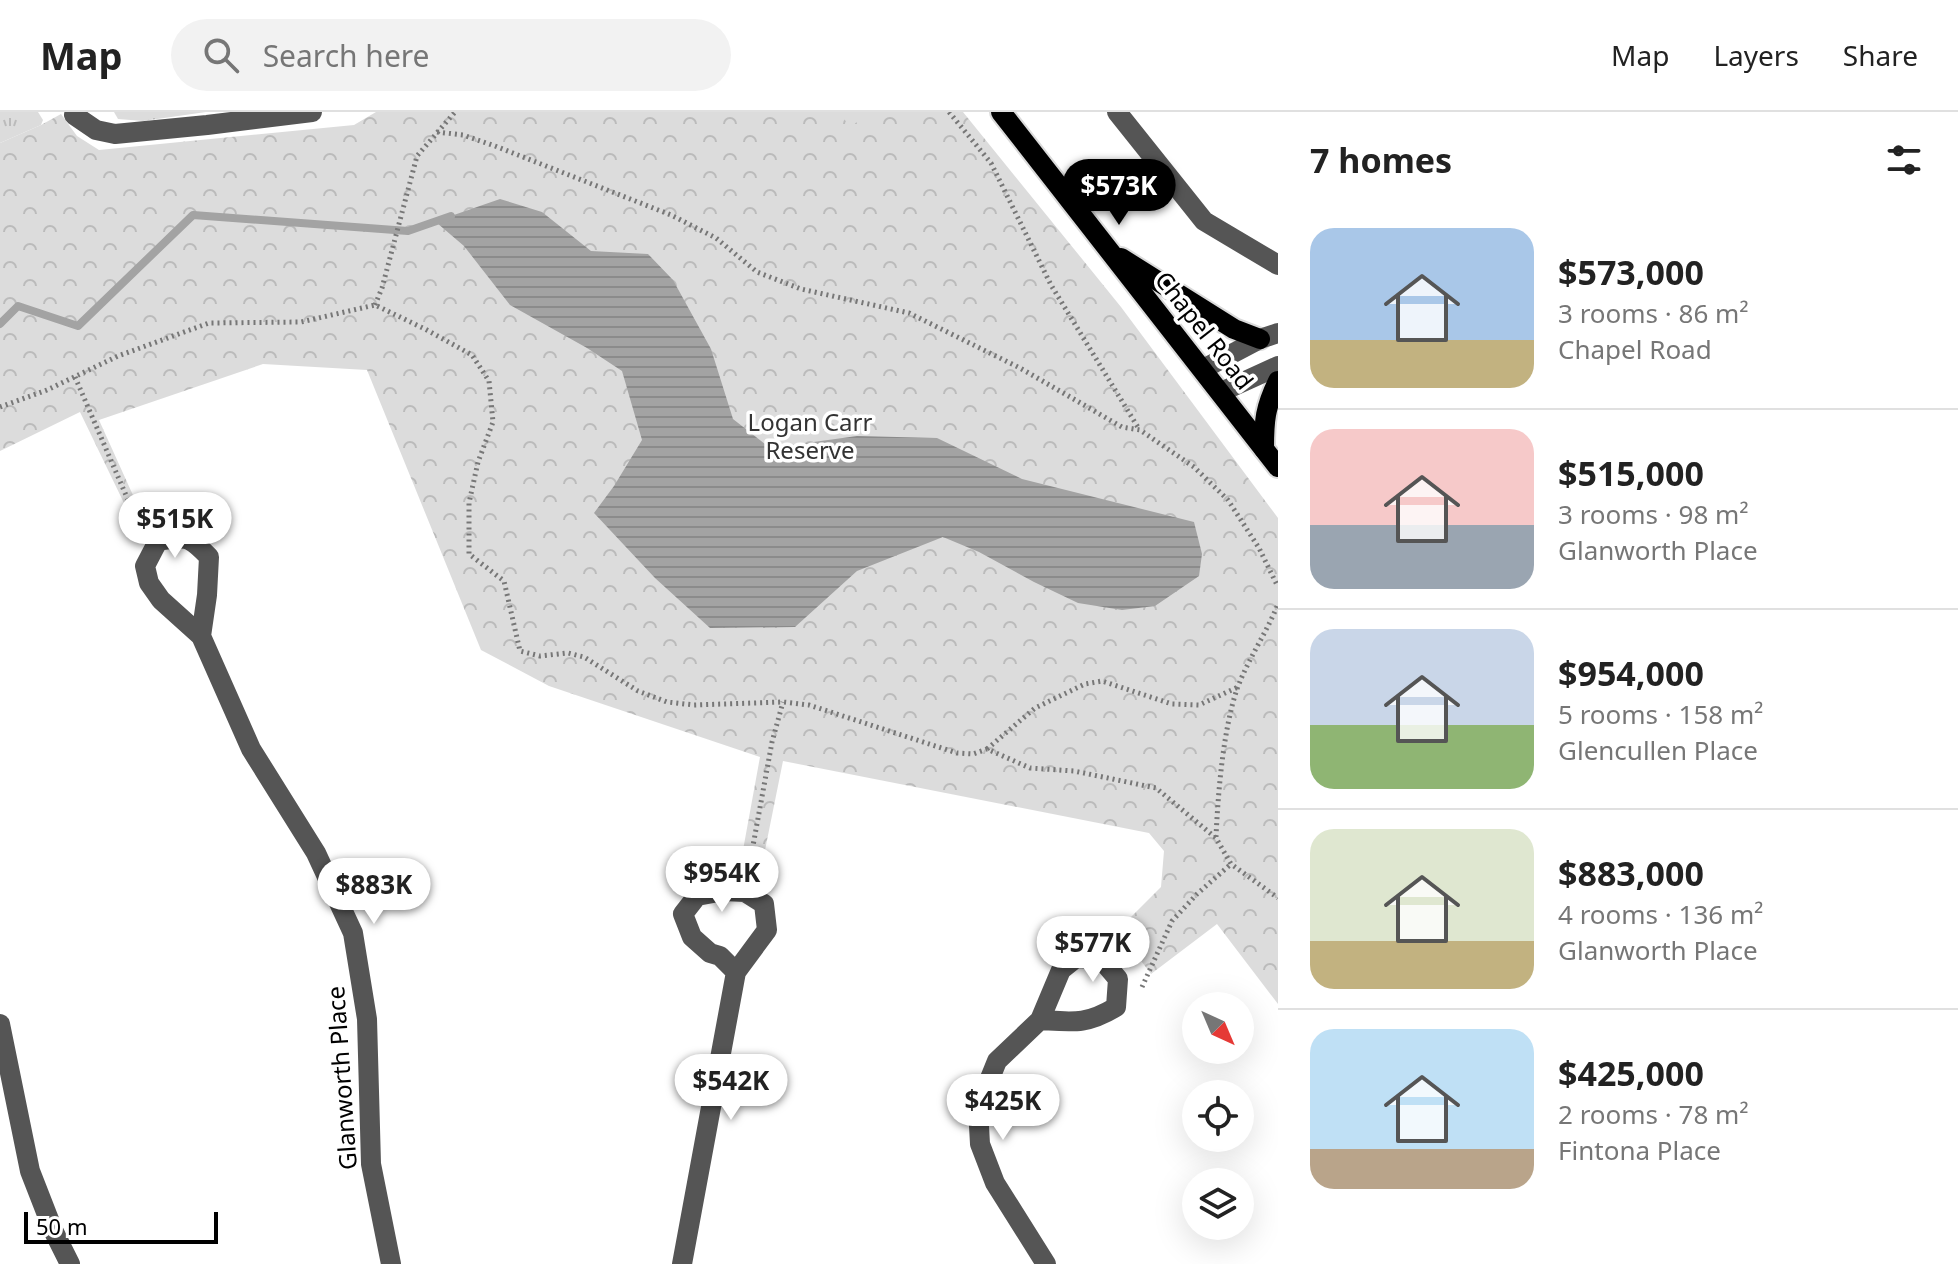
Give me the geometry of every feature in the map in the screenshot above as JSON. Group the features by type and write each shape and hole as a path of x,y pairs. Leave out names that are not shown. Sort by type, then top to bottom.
{"main road":[{"name":"Chapel Road","path":"1001,112 1278,467"},
{"path":"1111,252 1234,329 1273,333"},
{"path":"1264,449 1264,418 1278,381"}],"street":[{"path":"74,115 96,130 115,134 312,112"},
{"path":"1117,112 1204,221 1276,267"},
{"path":"1203,369 1273,333"},
{"path":"1221,392 1278,366"},
{"path":"158,541 181,537 196,543 209,557 201,636"},
{"name":"Glanworth Place","path":"158,541 145,566 149,583 161,600 201,636 251,749 316,853 353,933 367,1019 371,1164 391,1264"},
{"path":"682,1264 736,972 767,930 764,904 745,892 724,891 697,896 683,914 692,937 710,953 720,956 736,972"},
{"path":"1040,1020 997,1061 978,1108 980,1144 995,1183 1046,1264"},
{"path":"0,1024 30,1171 70,1264"}],"path":[{"path":"375,305 417,156 455,112"},
{"path":"949,112 991,163 1051,285 1140,430 1194,467 1228,500 1259,548 1278,587"},
{"path":"437,132 463,135 495,146 671,215 716,238 757,272 801,289 909,313 1020,368 1122,427 1140,430"},
{"path":"0,407 47,390 118,356 209,323 301,322 375,305 472,355 489,381 493,422 478,462 469,503 469,554 504,581 520,651 540,656 568,653 584,657 638,691 667,702 694,705 783,702 809,705 957,753 973,754 987,749 1035,708 1085,684 1102,681 1172,704 1199,705 1238,687"},
{"path":"75,377 138,523 158,541"},
{"path":"1216,838 1217,808 1232,708 1251,655 1278,604"},
{"path":"745,892 772,742 783,702"},
{"path":"987,749 1030,768 1074,771 1156,788 1216,838 1231,864 1278,898"},
{"path":"1140,990 1172,921 1231,864"}],"green space":[{"path":"0,112 38,112 43,120 41,125 0,143"},
{"path":"114,112 206,112 143,121 118,119"},
{"name":"Logan Carr Reserve","path":"376,112 963,112 1121,307 1278,518 1278,1004 1217,924 1151,974 1114,925 1129,919 1161,887 1164,851 1149,833 783,761 760,875 739,872 760,757 549,686 481,650 367,370 263,364 99,420 146,524 137,530 80,412 0,451 0,143 61,114 77,136 99,150 354,125"},
{"path":"839,112 871,112 850,127"}],"shaded area":[{"path":"500,199 542,212 591,251 648,254 673,280 711,349 733,419 770,448 857,436 937,438 1022,479 1194,522 1202,554 1199,576 1155,606 1122,610 1078,603 943,537 857,571 795,627 710,628 655,578 594,513 642,440 622,371 510,305 464,246 437,223"}],"waterway":[{"path":"0,324 18,306 78,326 193,215 408,231 451,216"}]}
